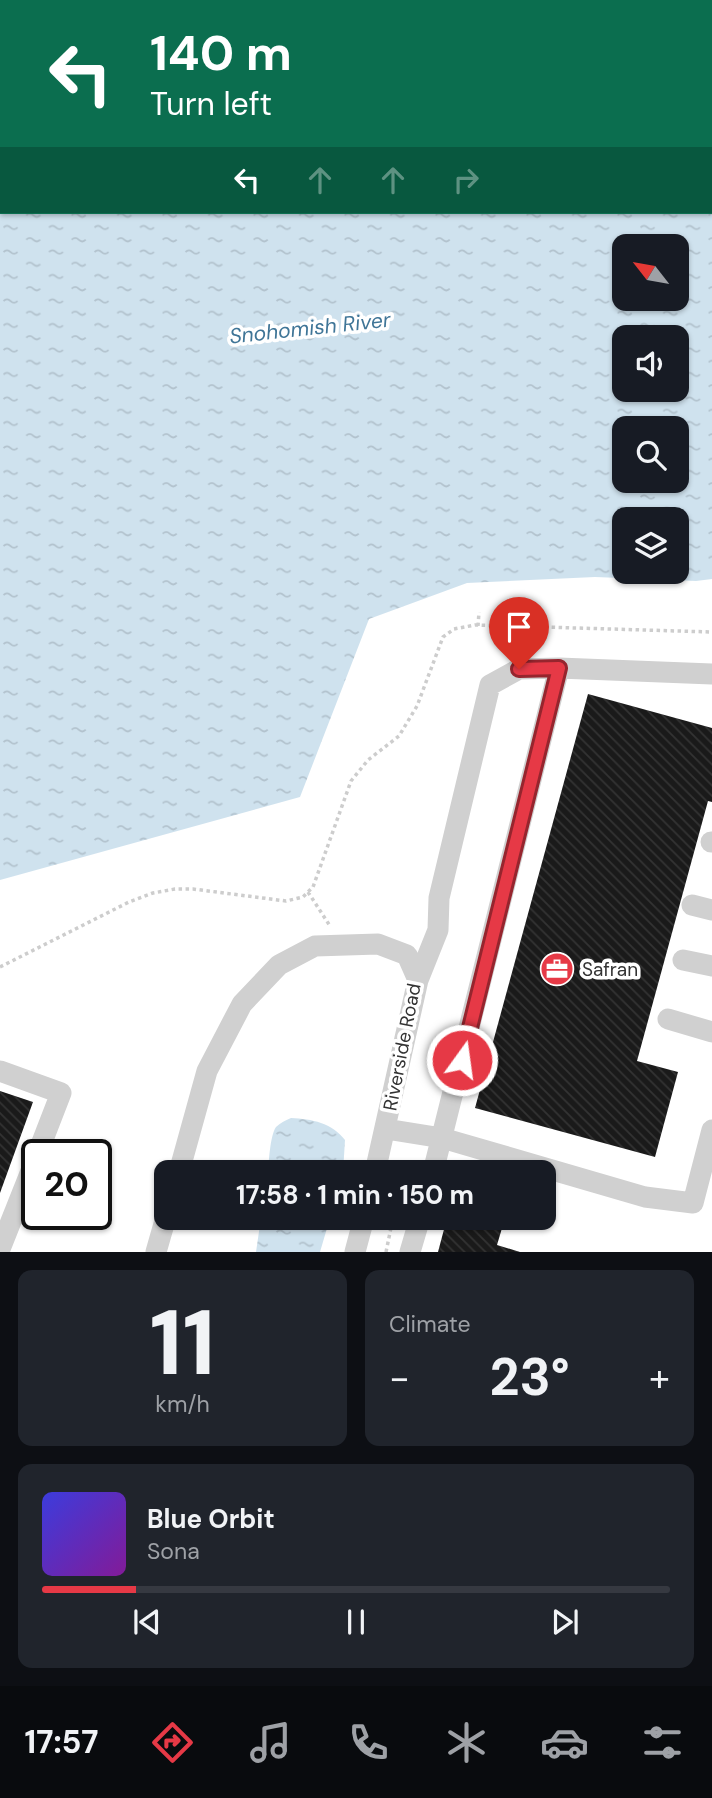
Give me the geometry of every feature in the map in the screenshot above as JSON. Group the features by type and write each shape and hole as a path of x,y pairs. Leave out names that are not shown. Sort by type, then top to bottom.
{"street":[{"path":"436,1160 559,668"},
{"path":"418,980 438,930 439,898 490,685 519,669 712,674"},
{"name":"Riverside Road","path":"182,1160 207,1071 242,1004 279,965 315,946 378,944 407,955 418,980 378,1160"},
{"path":"683,960 712,966"},
{"path":"667,1019 712,1032"},
{"path":"0,1071 61,1093 43,1139"},
{"path":"386,1129 442,1138 645,1197 703,1206 712,1130"},
{"path":"0,1249 21,1196"},
{"path":"156,1252 162,1230"},
{"path":"355,1252 361,1230"},
{"path":"410,1252 416,1230"}],"path":[{"path":"478,626 479,612"},
{"path":"0,967 129,902 153,893 193,889 286,901 303,897 313,887 351,781 368,760 399,736 417,706 443,637 454,629 478,626 712,632"},
{"path":"307,892 343,945"},
{"path":"386,1252 391,1230"}],"water":[{"name":"Snohomish River","path":"0,214 712,214 712,579 689,581 689,507 612,507 612,578 467,583 369,619 300,797 0,880"},
{"path":"291,1118 306,1119 334,1130 345,1140 344,1160 269,1160 274,1131 279,1124"},
{"path":"259,1230 326,1230 320,1252 256,1252"}],"building":[{"path":"588,694 712,728 712,802 708,801 637,1061 678,1072 655,1157 475,1108"},
{"path":"0,1091 33,1102 0,1193"},
{"path":"444,1230 501,1230 497,1245 520,1252 438,1252"}],"place":[{"name":"Safran","path":"557,969"}],"route":[{"path":"462,1060 559,668 519,669"}]}
